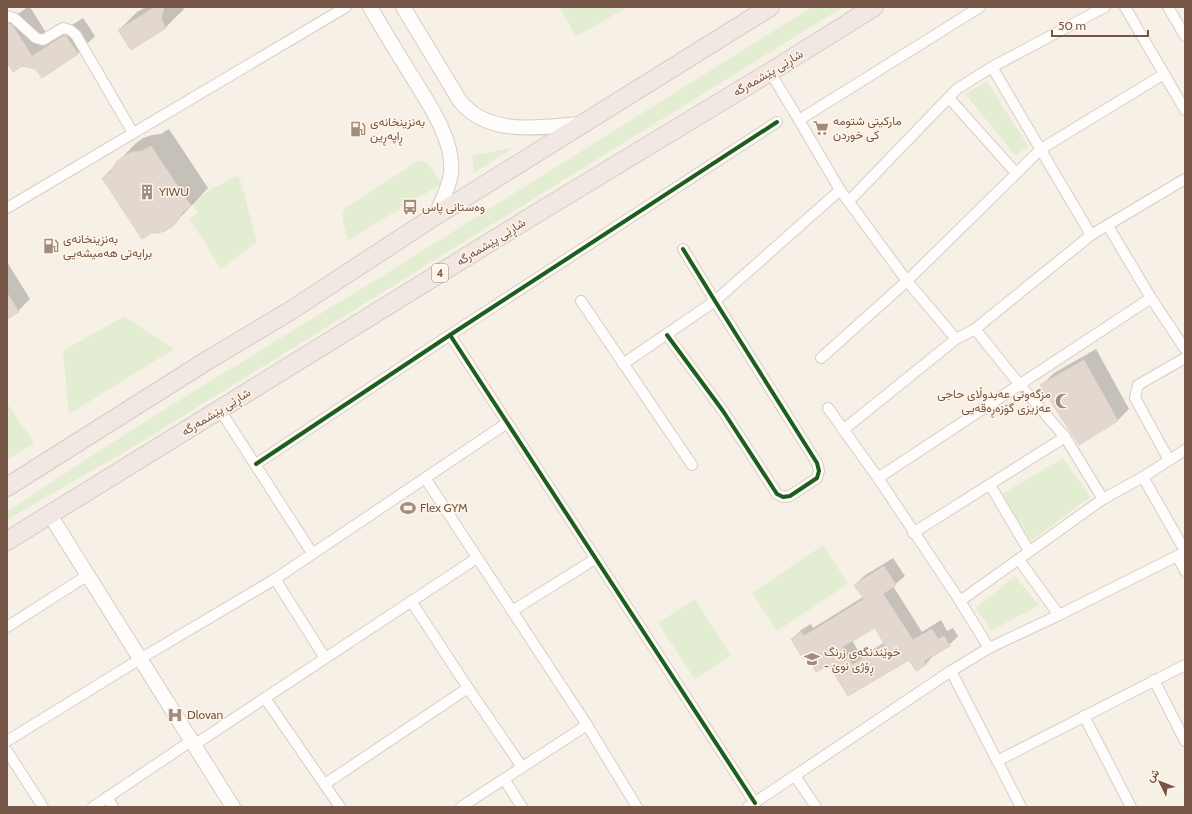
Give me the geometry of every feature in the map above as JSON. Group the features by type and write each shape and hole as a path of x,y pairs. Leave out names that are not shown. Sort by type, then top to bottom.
{"highway":[{"path":"7,487 208,360 290,311 435,216 770,7"},
{"name":"شاڕێی پێشمەرگە","path":"7,542 534,215 874,7"}],"street":[{"path":"7,208 346,7"},
{"path":"370,7 436,116 446,143 450,159 451,173 435,216"},
{"path":"403,7 460,101 474,115 488,121 513,127 534,128 586,123"},
{"path":"741,26 755,7"},
{"path":"799,120 980,7"},
{"path":"849,201 957,89 992,66 1105,7"},
{"path":"1125,7 1185,110"},
{"path":"1168,7 1185,36"},
{"path":"7,16 14,18 36,38 43,40 63,28 70,30 76,35 133,133"},
{"path":"992,66 1091,235"},
{"path":"770,72 840,190 907,280 956,339"},
{"path":"821,358 907,280 1041,149 1164,74"},
{"path":"949,98 1016,173"},
{"path":"256,464 777,122"},
{"path":"844,430 956,339 975,329 1091,235 1185,179"},
{"path":"623,364 715,302 840,190"},
{"path":"1108,226 1151,298 1185,349"},
{"path":"667,335 723,411 777,494 784,497 790,496 817,478 819,471 817,463 683,249"},
{"path":"878,478 1151,298"},
{"path":"581,301 692,465"},
{"path":"975,329 1020,385 1065,437 1103,499"},
{"path":"450,336 595,559 751,805 989,648 1059,615 1182,553"},
{"path":"1169,460 1135,398 1138,385 1185,358"},
{"path":"828,408 878,478 913,533 960,601 989,648"},
{"path":"220,410 312,553"},
{"path":"7,741 140,659 275,579 507,423"},
{"path":"913,533 1065,437"},
{"path":"960,601 1103,499 1185,450"},
{"path":"1142,477 1182,553 1185,571"},
{"path":"425,478 587,725 637,807"},
{"path":"990,485 1029,551"},
{"path":"50,514 233,807"},
{"path":"93,807 265,698 477,558"},
{"path":"512,611 595,559"},
{"path":"1019,560 1059,615"},
{"path":"7,627 88,575"},
{"path":"275,579 325,658"},
{"path":"411,601 522,767"},
{"path":"997,761 1185,665"},
{"path":"951,672 1021,807"},
{"path":"1154,680 1185,741"},
{"path":"325,784 468,688"},
{"path":"265,698 340,807"},
{"path":"1084,716 1131,807"},
{"path":"461,807 587,725"},
{"path":"7,751 43,807"},
{"path":"795,776 816,807"},
{"path":"504,779 522,807"},
{"path":"107,797 113,807"}],"green space":[{"path":"560,7 627,7 576,37"},
{"path":"812,7 843,7 136,445 7,520 7,512 102,449 379,278"},
{"path":"987,81 1028,146 1016,156 965,94"},
{"path":"513,148 474,173 472,156"},
{"path":"418,161 426,163 429,166 441,184 348,240 343,220 343,212 345,208"},
{"path":"235,176 240,179 257,242 221,269 189,218 198,213 191,201"},
{"path":"124,316 174,349 69,414 63,351"},
{"path":"9,406 34,443 7,460 7,407"},
{"path":"1063,458 1090,497 1031,541 1002,494"},
{"path":"823,545 848,584 777,631 752,593"},
{"path":"1015,576 1039,605 991,631 976,608"},
{"path":"695,599 731,656 695,679 658,623"}],"building":[{"path":"155,7 164,7 161,19 166,28 131,50 118,30"},
{"path":"7,23 12,25 32,56 65,35 78,54 42,78 36,69 22,66 13,72 7,62"},
{"name":"YIWU","path":"151,146 191,206 182,213 173,226 165,231 151,233 142,239 102,178 110,173 117,161 124,156 133,152 142,151"},
{"path":"7,293 19,312 7,319"},
{"name":"مزگەوتی عەبدوڵای حاجی عەزیزی گۆزەڕەقەیی","path":"1084,360 1118,421 1079,445 1040,385"},
{"path":"884,566 896,585 883,594 913,640 932,629 938,639 944,636 950,646 924,661 926,665 916,671 909,660 848,696 829,665 816,672 807,656 803,659 791,639 801,632 804,636 864,599 854,585","holes":["875,628 885,645 852,665 842,647"]}],"cycle path":[{"path":"256,464 450,335 777,122"},
{"path":"667,335 723,411 777,494 783,497 790,496 817,478 819,471 817,463 683,249"},
{"path":"450,335 755,803"}],"place":[{"name":"مارکیتی شتومه کی خوردن","path":"821,128"},
{"name":"بەنزینخانەی ڕاپەڕین","path":"358,129"},
{"name":"YIWU","path":"147,192"},
{"name":"وەستانی پاس","path":"410,207"},
{"name":"بەنزینخانەی برایەتی هەمیشەیی","path":"51,246"},
{"name":"مزگەوتی عەبدوڵای حاجی عەزیزی گۆزەڕەقەیی","path":"1063,401"},
{"name":"Flex GYM","path":"408,508"},
{"name":"خوێندنگەی زرنگ - ڕۆژی نوێ","path":"812,659"},
{"name":"Dlovan","path":"175,715"}]}
